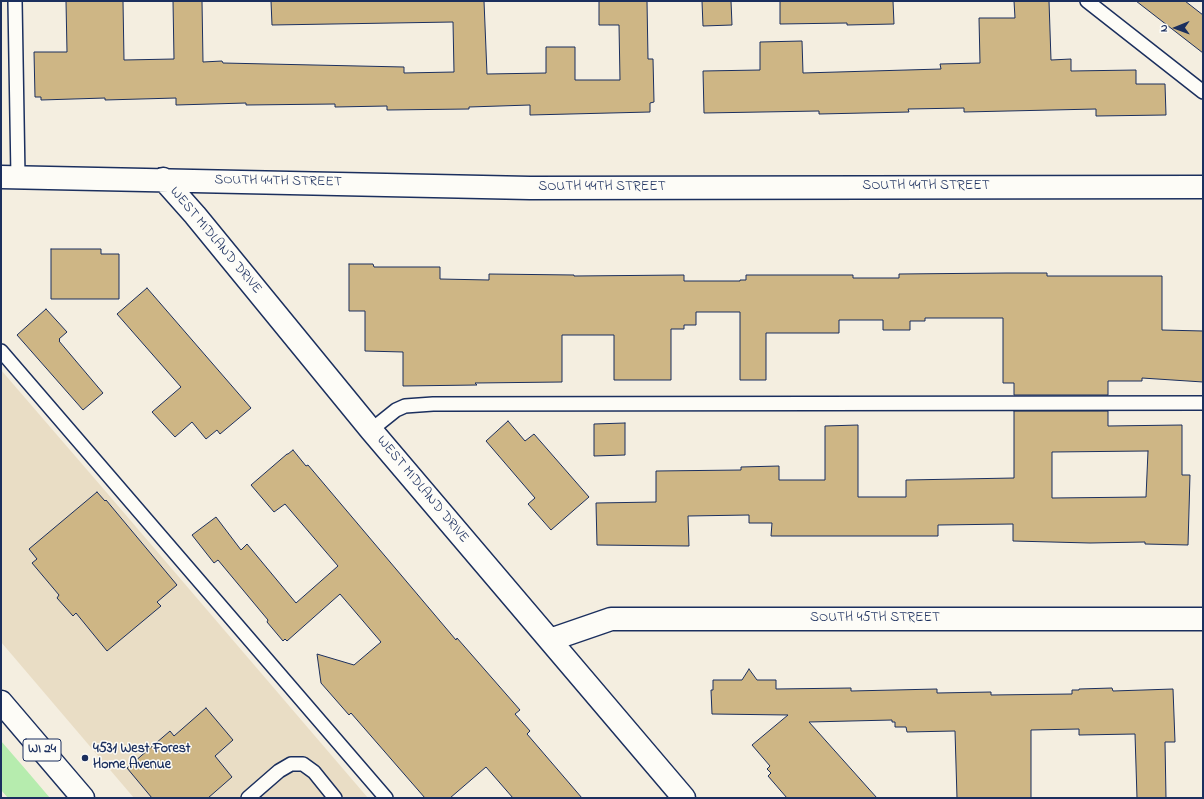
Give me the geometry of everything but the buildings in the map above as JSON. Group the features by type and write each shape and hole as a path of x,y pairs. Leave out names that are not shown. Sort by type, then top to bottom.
{"street":[{"name":"SOUTH 44TH STREET","path":"9,177 163,179 530,188 1203,187"},
{"name":"WEST MIDLAND DRIVE","path":"163,179 195,215 371,430 684,798"},
{"name":"SOUTH 45TH STREET","path":"550,640 611,619 1203,619"},
{"name":"WI 24","path":"1,702 83,798"}],"lane":[{"path":"9,177 15,1"},
{"path":"1087,1 1203,92"},
{"path":"1,351 386,798"},
{"path":"371,430 396,410 405,406 433,404 1203,403"},
{"path":"248,798 280,771 291,764 303,764 314,772 335,798"}],"shaded area":[{"path":"1,370 368,798 134,798 1,642"}],"green space":[{"path":"1,741 50,798 8,798 1,790"}],"place":[{"name":"4531 West Forest Home Avenue","path":"85,758"}]}
